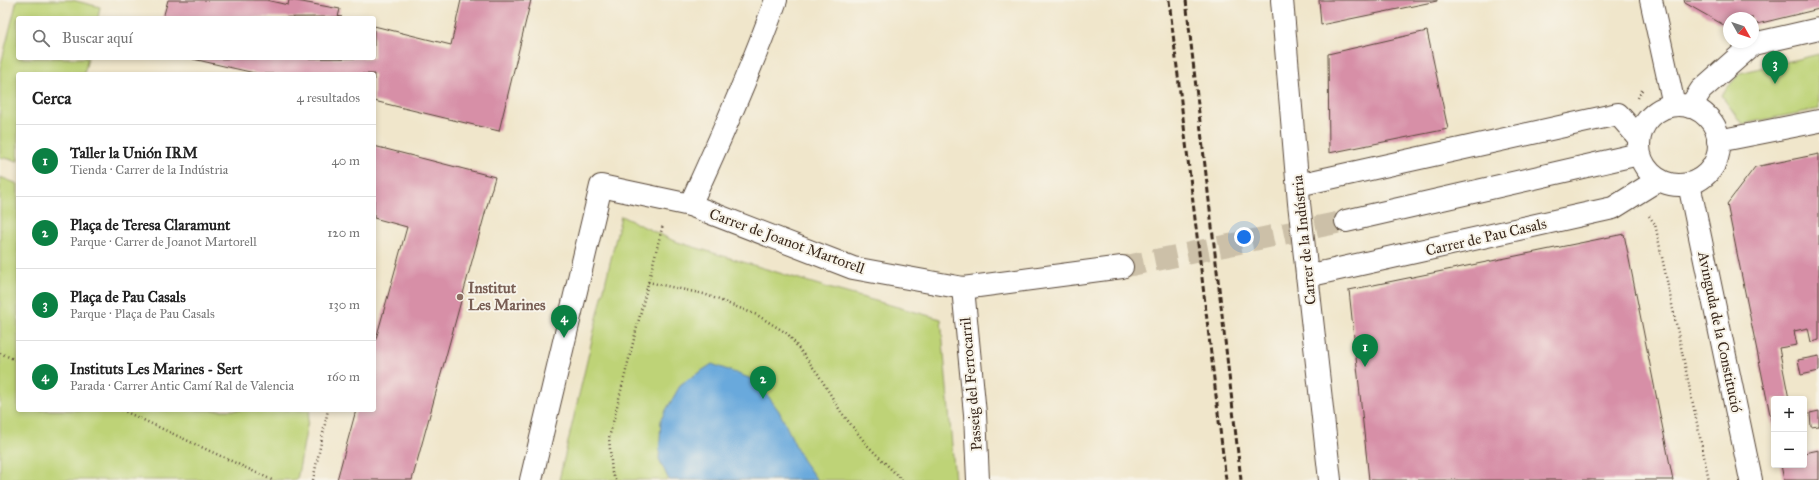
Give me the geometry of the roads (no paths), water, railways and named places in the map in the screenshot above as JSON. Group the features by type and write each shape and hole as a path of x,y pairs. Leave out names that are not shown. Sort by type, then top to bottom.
{"street":[{"path":"679,203 711,158 766,28 776,0"},
{"name":"Carrer de la Indústria","path":"1282,0 1307,276 1330,480"},
{"path":"1651,0 1682,106"},
{"path":"1639,146 1646,122 1657,111 1682,106 1753,44 1819,29"},
{"path":"1298,185 1618,114 1639,146 1648,171 1658,180 1674,185 1689,184 1702,178 1712,167 1717,156 1718,141 1714,127 1701,112 1682,106"},
{"path":"1718,141 1819,121"},
{"path":"1346,221 1639,146"},
{"name":"Carrer de Pau Casals","path":"1307,276 1613,208 1658,180"},
{"name":"Avinguda de la Constitució","path":"1689,184 1751,480"},
{"name":"Carrer de Joanot Martorell","path":"531,480 601,186 679,203 853,268 963,288 1122,267"},
{"name":"Passeig del Ferrocarril","path":"963,288 975,414 978,480"}],"water":[{"path":"712,364 757,381 779,411 802,459 817,480 669,480 659,459 661,419 681,384"}],"tunnel":[{"path":"1122,267 1346,221"}],"railway":[{"path":"1169,0 1226,480"},
{"path":"1186,0 1241,480"}],"place":[{"name":"Plaça de Pau Casals","path":"1775,84"},
{"name":"Institut Les Marines","path":"460,297"},
{"name":"Instituts Les Marines - Sert","path":"564,338"},
{"name":"Taller la Unión IRM","path":"1365,367"},
{"name":"Plaça de Teresa Claramunt","path":"763,399"}]}
